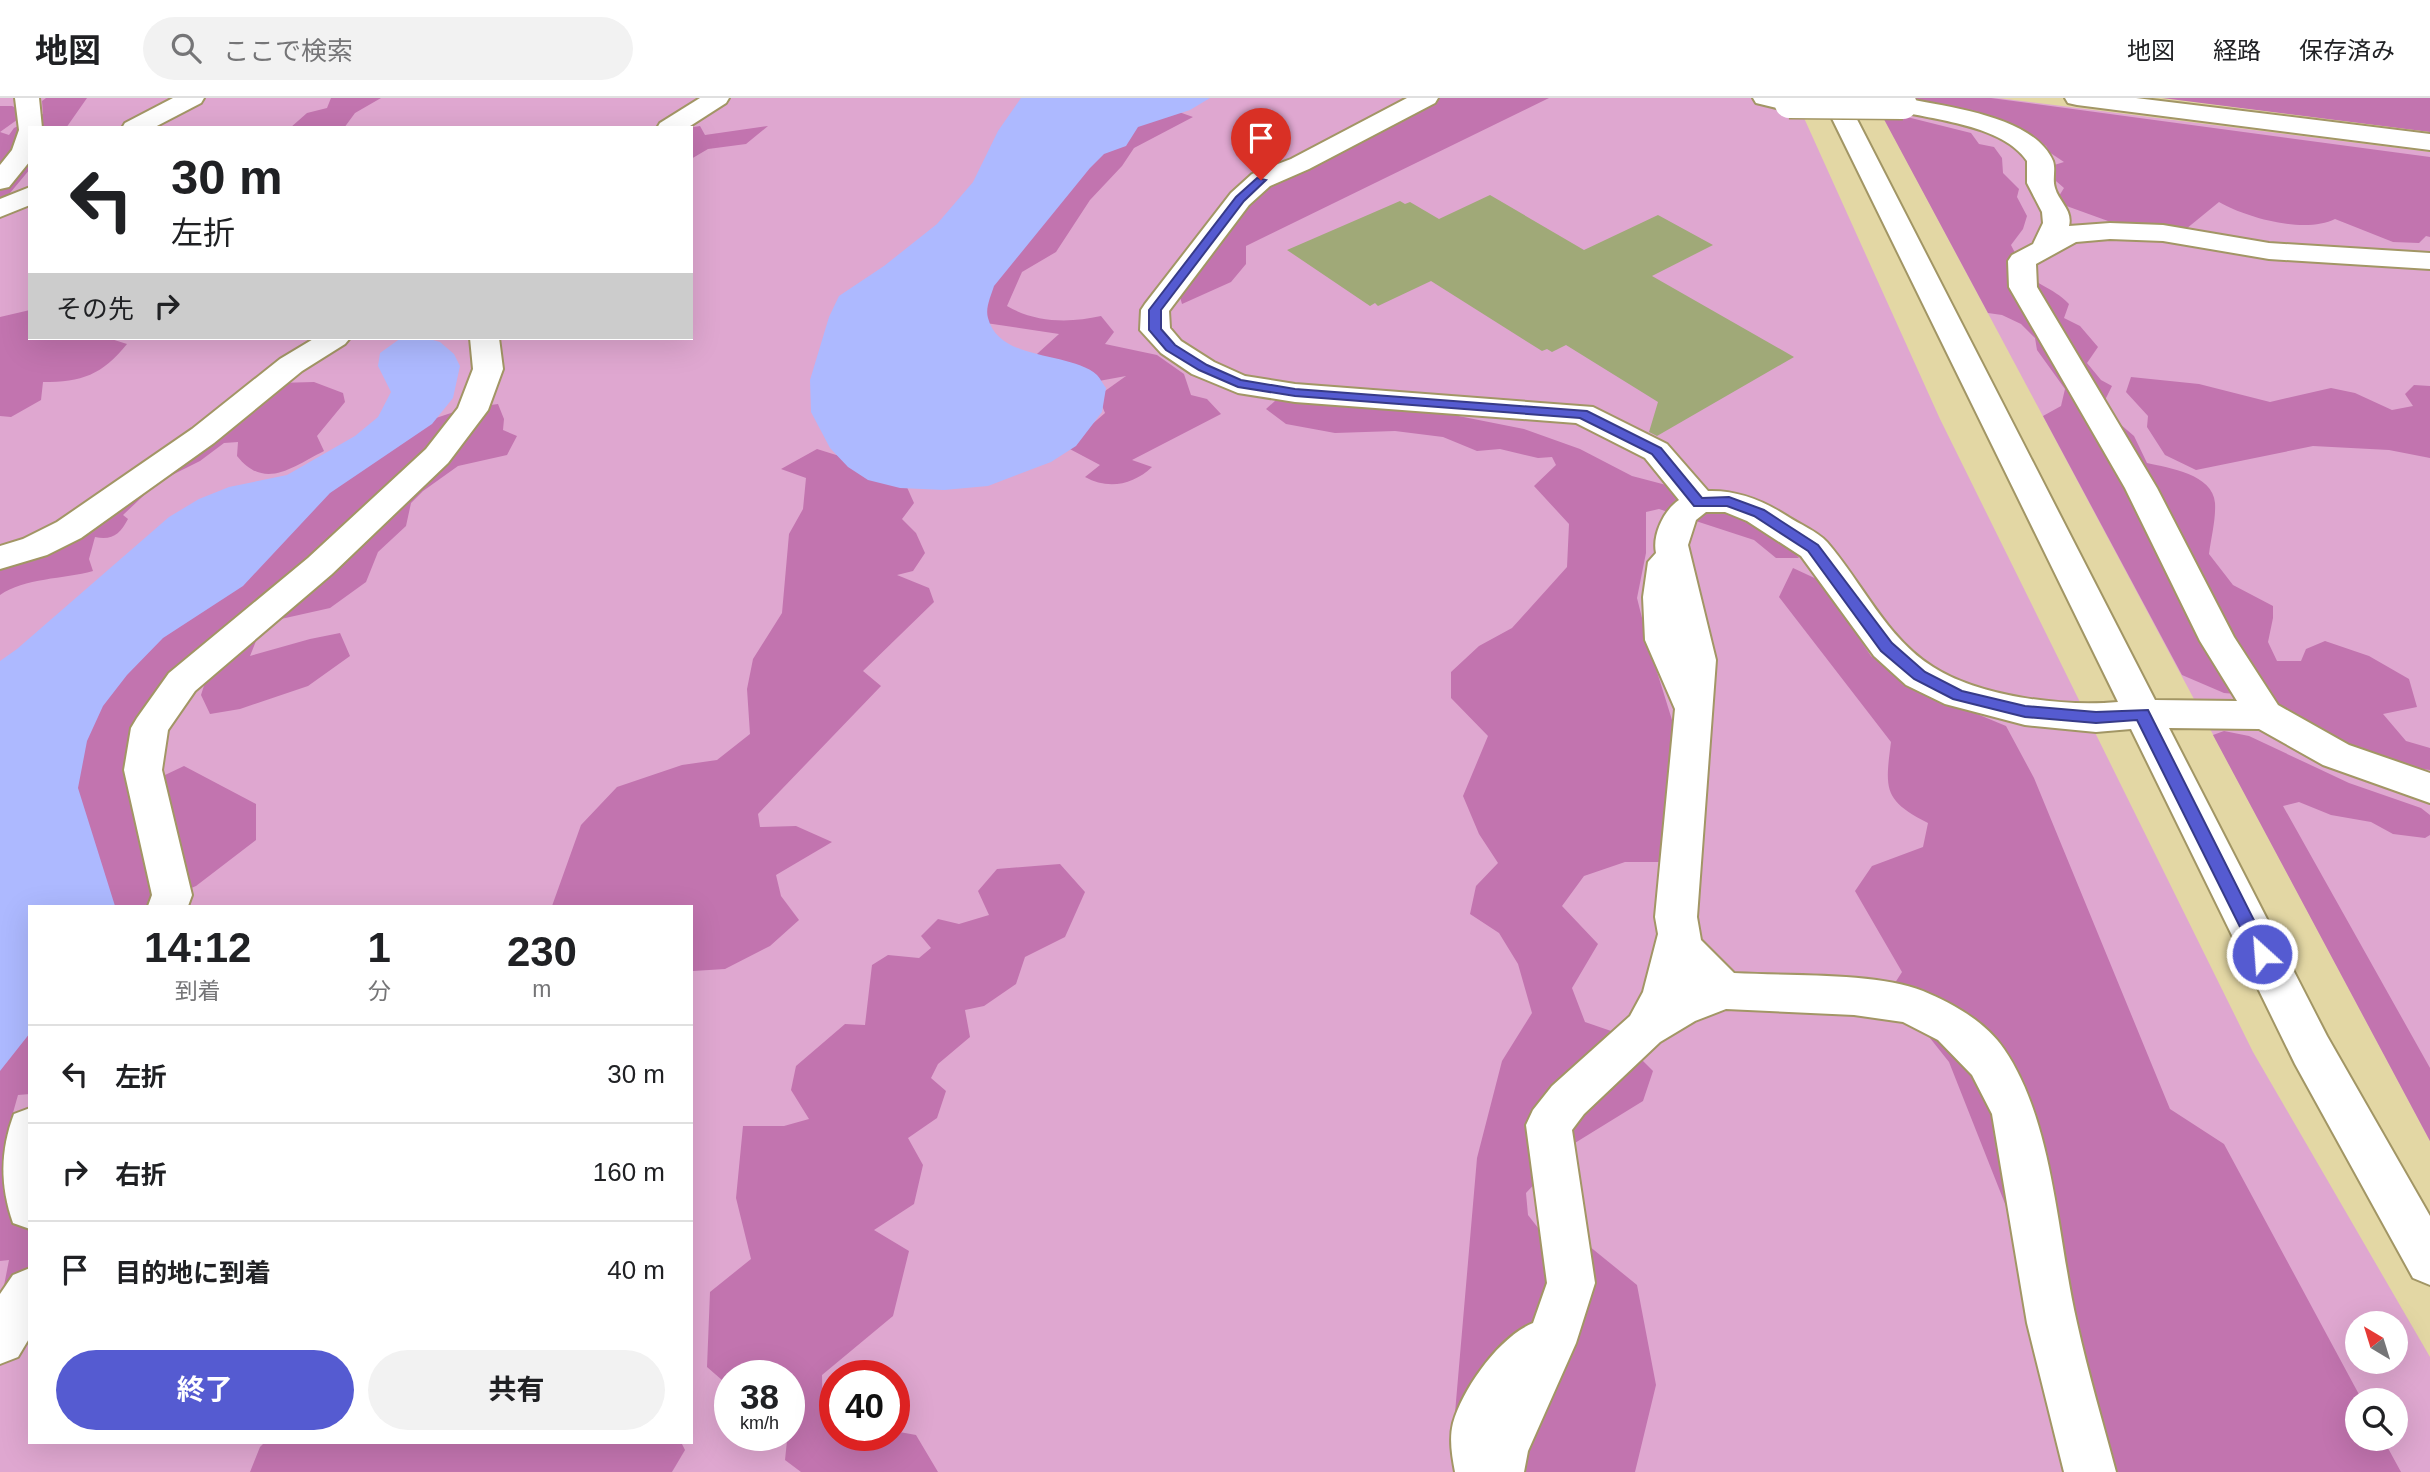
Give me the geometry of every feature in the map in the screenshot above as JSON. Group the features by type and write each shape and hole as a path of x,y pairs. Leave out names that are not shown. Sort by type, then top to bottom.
{"street":[{"path":"27,98 30,126"},
{"path":"138,126 192,98"},
{"path":"672,126 717,98"},
{"path":"1426,98 1300,164 1261,180 1240,199 1155,310 1155,330 1171,347 1203,368 1238,384 1295,393 1582,414 1656,451 1699,502"},
{"path":"1765,98 1789,104 1903,105 2006,131 2029,144 2041,163 2040,182 2058,216 2056,227 2045,246"},
{"path":"1834,98 2311,1050 2430,1262"},
{"path":"2077,98 2430,142"},
{"path":"8,199 28,139"},
{"path":"2053,208 2110,231"},
{"path":"2264,715 2218,641 2141,488 2023,287 2022,261 2070,234 2110,231 2163,233 2269,251 2430,261"},
{"path":"0,558 35,547 68,530 203,436 291,365 332,340"},
{"path":"168,905 172,895 143,770 150,729 182,682 320,566 438,456 473,410 488,369 485,340"},
{"path":"1645,1029 1664,996 1677,937 1676,917 1698,660 1671,545 1681,514 1699,502 1729,501 1759,513 1813,548 1887,647 1919,676 1958,695 2025,711 2096,718 2142,714 2264,715 2336,755 2430,788"},
{"path":"1677,937 1700,969 1725,991"},
{"path":"1497,1472 1502,1449 1552,1336 1571,1283 1549,1125 1568,1100 1645,1029 1680,1008 1725,991 1854,997 1910,1005 1953,1027 1988,1061 2014,1113 2052,1323 2090,1472"},
{"path":"28,1134 28,1202"},
{"path":"0,1339 28,1296"},
{"path":"1481,1472 1478,1457 1479,1421 1502,1385 1525,1358 1552,1336"}],"shaded area":[{"path":"0,98 1795,98 1940,419 2253,1052 2403,1311 2345,1311 2345,1374 2408,1374 2408,1319 2430,1357 2430,1472 0,1472"},
{"path":"46,98 87,98 67,126 28,126 28,171 10,193 0,199 0,132 9,135 14,128 43,114 42,101"},
{"path":"331,98 381,98 355,113 345,126 292,126 307,113 327,108"},
{"path":"1435,98 1549,98 1246,246 1246,264 1231,282 1182,304 1178,290 1228,227 1270,183"},
{"path":"1870,98 1991,98 2430,157 2430,237 2426,236 2419,243 2393,242 2335,219 2308,225 2276,222 2245,214 2219,202 2186,229 2108,221 2061,204 2059,196 2064,188 2049,175 2051,166 2064,162 2049,152 2046,146 2022,132 1976,111 1958,112"},
{"path":"1873,98 1998,98 2430,152 2430,1141"},
{"path":"2162,98 2430,98 2430,132"},
{"path":"0,106 12,106 23,111 21,117 0,132"},
{"path":"1879,110 1971,133 1979,144 1994,147 2002,158 2003,173 2019,189 2017,197 2027,216 2023,229 2011,245 2033,278 2069,304 2064,318 2080,326 2098,347 2087,363 2101,380 2112,386 2106,398 2106,412 2134,436 2147,463 2188,474 2207,485 2215,503 2209,554 2233,585 2273,606 2268,642 2277,661 2301,661 2306,649 2325,641 2369,656 2409,679 2417,707 2383,714 2406,741 2430,748 2430,770 2382,764 2288,714 2271,697 2224,693 2182,675 2043,416 2061,406 2065,389 2037,350 2035,338 2021,324 2002,315 1988,313"},
{"path":"1179,112 1193,117 1134,148 1122,166 1090,200 1056,252 1022,272 1007,306 1030,316 1053,320 1101,316 1114,332 1105,344 1157,355 1184,374 1191,395 1207,399 1221,414 1132,460 1152,467 1137,478 1120,484 1102,483 1085,477 1100,465 1066,447 1105,413 1098,396 1126,376 1077,385 1027,363 1059,334 979,322 983,231 1145,120"},
{"path":"700,126 705,135 768,126 746,144 708,149 693,158 693,127"},
{"path":"28,310 28,340 114,340 127,344 100,370 80,378 43,382 41,400 11,417 0,416 0,317"},
{"path":"2131,377 2199,384 2270,402 2331,388 2355,393 2392,410 2413,406 2405,394 2414,385 2430,386 2430,458 2389,450 2313,446 2196,470 2165,455 2147,427 2148,416 2126,392"},
{"path":"314,382 343,393 345,402 317,436 324,451 290,469 268,474 247,466 237,456 238,442 224,443 200,461 158,482 123,515 128,519 115,535 95,537 89,559 93,571 32,582 0,595 0,563 277,383"},
{"path":"1276,400 1388,402 1524,429 1580,449 1632,476 1670,486 1736,512 1784,540 1799,558 1776,558 1754,540 1659,509 1646,512 1646,553 1637,598 1677,736 1670,862 1625,862 1584,876 1562,906 1598,944 1572,988 1585,1022 1614,1032 1653,1071 1643,1101 1570,1146 1526,1193 1528,1215 1549,1242 1589,1246 1637,1285 1656,1385 1635,1472 1461,1472 1455,1413 1477,1158 1502,1061 1532,1013 1518,964 1499,933 1470,914 1476,886 1498,863 1479,834 1463,796 1488,736 1451,698 1451,672 1479,646 1512,628 1567,567 1569,524 1534,486 1556,465 1552,457 1538,458 1500,449 1477,451 1443,437 1395,431 1335,433 1286,424 1266,409"},
{"path":"498,404 504,419 503,430 517,436 507,455 458,466 423,491 411,503 406,526 378,552 366,582 330,608 281,619 260,631 250,656 340,633 350,656 308,686 240,709 210,714 201,695 209,670 172,677 130,730 127,793 184,766 256,804 256,840 196,886 151,905 72,905 79,706 262,546 415,425 463,409"},
{"path":"817,449 849,459 906,485 914,503 902,519 916,533 925,553 913,571 897,575 929,588 934,602 863,671 881,686 758,814 760,827 796,826 832,842 776,875 781,896 799,920 770,946 725,969 693,971 693,905 552,905 581,825 617,787 682,765 717,760 750,734 747,689 753,659 782,613 789,534 803,509 806,478 781,469"},
{"path":"1793,568 1821,581 1871,656 1912,687 2006,726 2034,778 2170,1109 2224,1144 2345,1368 2345,1374 2348,1374 2356,1388 2345,1388 2345,1451 2390,1451 2401,1472 2111,1472 1949,1062 1891,989 1902,972 1855,891 1872,866 1923,847 1928,823 1895,800 1888,782 1891,742 1779,597"},
{"path":"2224,731 2249,736 2349,783 2421,808 2430,815 2430,835 2425,838 2393,834 2371,822 2331,815 2299,802 2283,806 2430,1068 2430,1141 2213,735"},
{"path":"1060,864 1085,892 1065,937 1025,957 1016,984 984,1006 965,1010 970,1037 938,1064 931,1078 946,1091 937,1118 908,1138 923,1165 914,1204 874,1230 909,1251 893,1316 840,1360 819,1360 819,1451 910,1451 910,1434 916,1435 938,1472 801,1472 785,1460 786,1451 805,1451 805,1360 714,1360 714,1373 707,1367 710,1292 751,1259 736,1198 743,1126 784,1126 809,1119 791,1090 796,1066 845,1024 865,1025 872,965 888,955 919,958 931,948 921,936 938,919 959,924 989,915 978,891 997,869"},
{"path":"28,988 28,1094 18,1095 7,1134 3,1191 28,1178 28,1336 0,1348 2,1296 9,1260 0,1261 0,1015"},
{"path":"263,1444 682,1444 685,1450 672,1472 250,1472"}],"water":[{"path":"1021,98 1210,98 1190,110 1138,127 1126,146 1104,154 994,286 987,314 995,332 1020,349 1085,367 1097,375 1106,388 1102,412 1076,446 1051,462 988,486 944,490 900,488 868,480 848,467 830,448 811,412 810,380 829,317 839,296 884,266 937,224 973,182 998,131"},
{"path":"398,340 440,342 454,354 460,366 453,398 432,424 330,493 243,586 163,638 127,675 103,706 87,741 78,788 115,905 28,905 28,1036 0,1071 0,661 169,517 199,499 229,487 287,475 355,436 378,417 391,392 378,366 380,353"}],"building":[{"path":"1490,195 1584,250 1658,215 1713,245 1652,276 1794,357 1657,436 1649,432 1658,402 1566,345 1552,352 1547,349 1542,351 1431,281 1378,306 1375,303 1370,306 1287,250 1400,201 1405,204 1410,202 1439,219"}],"route":[{"path":"1261,180 1240,199 1155,310 1155,330 1171,347 1203,368 1238,384 1295,393 1582,414 1656,451 1699,502 1729,501 1759,513 1813,548 1887,647 1919,676 1958,695 2025,711 2096,718 2142,714 2262,954"}]}
